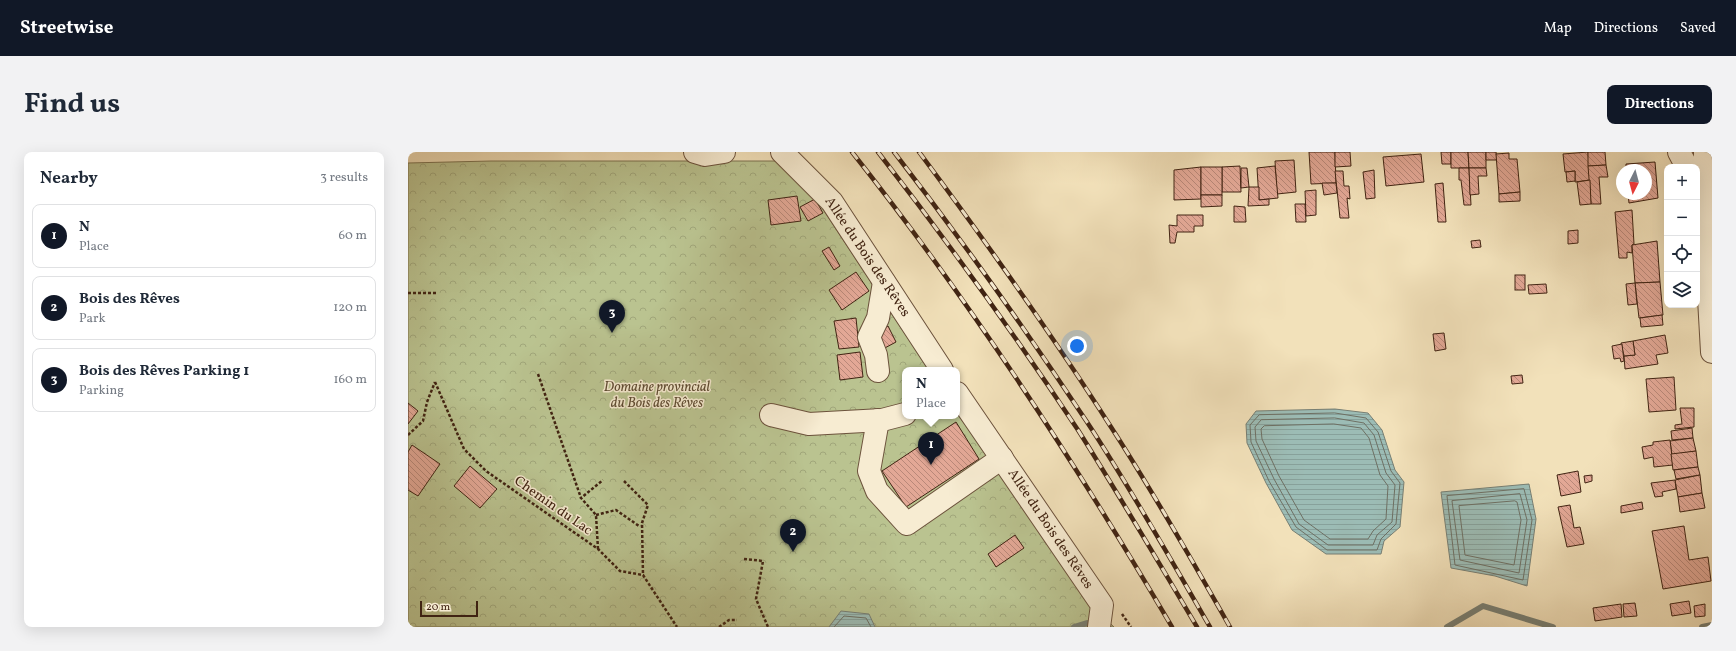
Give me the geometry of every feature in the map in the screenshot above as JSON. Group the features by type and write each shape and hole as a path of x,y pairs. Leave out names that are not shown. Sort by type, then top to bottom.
{"street":[{"path":"695,152 705,155 724,152"},
{"name":"Allée du Bois des Rêves","path":"782,152 832,202 940,367"},
{"path":"1680,152 1686,164"},
{"path":"1705,152 1701,199 1712,352"},
{"path":"878,371 876,355 869,337 878,318 884,282"},
{"name":"Allée du Bois des Rêves","path":"960,398 1102,605 1099,627"},
{"path":"771,415 809,424 878,420 902,415"},
{"path":"878,420 869,472 877,491 907,524 1002,458"}],"path":[{"path":"408,293 436,293"},
{"path":"538,374 581,498 596,515 598,549"},
{"name":"Chemin du Lac","path":"408,435 423,421 426,402 435,382 464,450 486,471 598,549 620,571 643,575"},
{"path":"581,498 603,480"},
{"path":"624,481 648,505 642,523 643,575 677,627"},
{"path":"596,515 616,510 639,526"},
{"path":"744,559 763,561 756,598 768,627"},
{"path":"719,627 729,620 736,620"}],"green space":[{"name":"Domaine provincial du Bois des Rêves","path":"491,161 786,161 801,176 927,367 902,367 902,419 960,419 960,417 1090,604 1114,627 408,627 408,163"}],"water":[{"path":"1335,409 1368,413 1382,430 1395,470 1404,482 1400,527 1384,541 1381,554 1326,554 1292,530 1266,483 1247,443 1246,424 1256,411"},
{"path":"1529,484 1536,519 1527,586 1495,576 1451,568 1441,492"},
{"path":"841,611 869,614 875,627 829,627"}],"building":[{"path":"1309,152 1335,152 1336,183 1311,184"},
{"path":"1335,152 1350,152 1351,166 1335,167"},
{"path":"1441,152 1451,152 1451,164 1442,164"},
{"path":"1451,152 1468,152 1469,168 1451,168"},
{"path":"1468,152 1486,152 1486,168 1469,168"},
{"path":"1486,152 1496,152 1497,160 1486,160"},
{"path":"1588,152 1590,180 1575,182 1575,171 1565,172 1563,154"},
{"path":"1588,152 1605,152 1606,165 1588,166"},
{"path":"1509,153 1509,159 1517,159 1520,192 1499,194 1496,154"},
{"path":"1421,154 1424,182 1386,186 1383,157"},
{"path":"1294,160 1296,192 1277,194 1275,161"},
{"path":"1655,162 1658,198 1652,199 1652,164 1626,164"},
{"path":"1606,165 1608,177 1599,177 1601,204 1591,204 1588,166"},
{"path":"1240,166 1241,192 1222,192 1222,167"},
{"path":"1275,166 1278,198 1259,200 1257,168"},
{"path":"1201,167 1201,199 1174,200 1174,170"},
{"path":"1201,167 1222,167 1222,195 1201,195"},
{"path":"1241,168 1247,168 1249,187 1241,188"},
{"path":"1459,168 1469,168 1471,205 1464,205 1461,180 1459,180"},
{"path":"1469,168 1486,168 1487,176 1478,176 1479,194 1470,195"},
{"path":"1374,170 1375,198 1366,199 1363,172"},
{"path":"1335,171 1343,171 1344,186 1349,186 1350,199 1347,198 1349,218 1340,218"},
{"path":"1575,171 1575,181 1567,182 1566,172"},
{"path":"1590,180 1591,204 1580,205 1577,182"},
{"path":"1322,183 1336,183 1337,193 1324,195"},
{"path":"1443,183 1446,222 1438,222 1435,184"},
{"path":"1249,187 1259,187 1259,200 1269,199 1269,205 1248,206"},
{"path":"1316,190 1316,215 1306,216 1305,191"},
{"path":"1520,192 1520,201 1499,202 1499,194"},
{"path":"1201,195 1222,195 1222,206 1201,207"},
{"path":"797,196 801,221 771,225 768,200"},
{"path":"815,199 823,213 808,221 800,207"},
{"path":"1629,200 1646,200 1629,203"},
{"path":"1295,204 1305,204 1306,222 1296,222"},
{"path":"1234,206 1245,207 1246,222 1234,222"},
{"path":"1632,210 1634,244 1632,245 1632,253 1627,252 1627,258 1619,258 1615,212"},
{"path":"1177,215 1203,215 1203,226 1194,226 1194,232 1177,232 1175,243 1170,243 1169,225 1177,226"},
{"path":"1578,230 1578,243 1568,244 1568,231"},
{"path":"1480,240 1481,247 1472,248 1471,241"},
{"path":"1657,241 1660,282 1635,283 1632,245"},
{"path":"829,247 840,266 834,270 822,251"},
{"path":"856,272 869,291 842,310 829,290"},
{"path":"1515,275 1525,275 1525,290 1515,290"},
{"path":"1660,282 1663,315 1639,318 1635,283"},
{"path":"1635,283 1637,304 1628,305 1626,284"},
{"path":"1546,284 1547,293 1529,294 1528,285"},
{"path":"1662,315 1663,325 1641,327 1640,318"},
{"path":"856,318 859,347 839,349 834,321"},
{"path":"888,326 896,342 881,350 879,331"},
{"path":"1444,333 1446,349 1435,351 1433,334"},
{"path":"1665,335 1668,353 1656,355 1658,364 1625,369 1624,356 1635,355 1633,341"},
{"path":"1633,341 1635,355 1624,356 1621,343"},
{"path":"1622,344 1624,361 1621,362 1620,358 1614,359 1612,346"},
{"path":"860,352 863,377 840,380 837,355"},
{"path":"1522,375 1523,383 1512,384 1511,376"},
{"path":"1674,377 1676,410 1649,412 1646,379"},
{"path":"408,403 418,411 408,424"},
{"path":"1680,408 1694,408 1694,427 1675,429 1675,425 1682,424"},
{"path":"956,422 979,459 906,507 882,471"},
{"path":"1692,428 1693,438 1672,440 1671,431"},
{"path":"1693,438 1696,451 1672,455 1670,441"},
{"path":"1670,440 1673,465 1654,467 1653,457 1644,459 1642,447 1653,445 1653,442"},
{"path":"412,445 440,464 418,496 408,490 408,452"},
{"path":"1696,451 1698,467 1673,470 1671,454"},
{"path":"470,466 497,489 480,508 454,486"},
{"path":"1698,467 1700,475 1676,479 1674,470"},
{"path":"1578,471 1581,492 1561,496 1557,475"},
{"path":"1592,475 1592,481 1585,483 1584,476"},
{"path":"1700,475 1702,493 1678,497 1675,480"},
{"path":"1675,480 1676,489 1662,492 1663,496 1655,497 1651,483"},
{"path":"1702,493 1705,508 1680,512 1678,497"},
{"path":"1642,502 1643,509 1621,513 1621,506"},
{"path":"1570,505 1574,528 1580,527 1584,544 1567,547 1558,507"},
{"path":"1684,526 1689,560 1708,557 1711,581 1663,589 1652,531"},
{"path":"1015,535 1024,548 996,567 988,554"},
{"path":"1689,601 1691,613 1672,616 1670,604"},
{"path":"1635,603 1637,616 1624,617 1623,604"},
{"path":"1621,604 1622,617 1595,621 1593,608"},
{"path":"1705,604 1705,616 1695,617 1694,606"}],"waterway":[{"path":"1447,627 1483,606 1553,627"},
{"path":"1074,627 1087,623"},
{"path":"1702,627 1712,625"}],"railway":[{"path":"852,152 939,266 1020,384 1098,504 1172,627"},
{"path":"878,152 981,289 1054,394 1078,430 1197,627"},
{"path":"894,152 944,218 1041,353 1087,422 1135,498 1210,627"},
{"path":"919,152 1018,288 1088,392 1157,501 1230,627"}],"place":[{"name":"Bois des Rêves Parking 1","path":"612,333"},
{"name":"N","path":"931,465"},
{"name":"Bois des Rêves","path":"793,552"}]}
